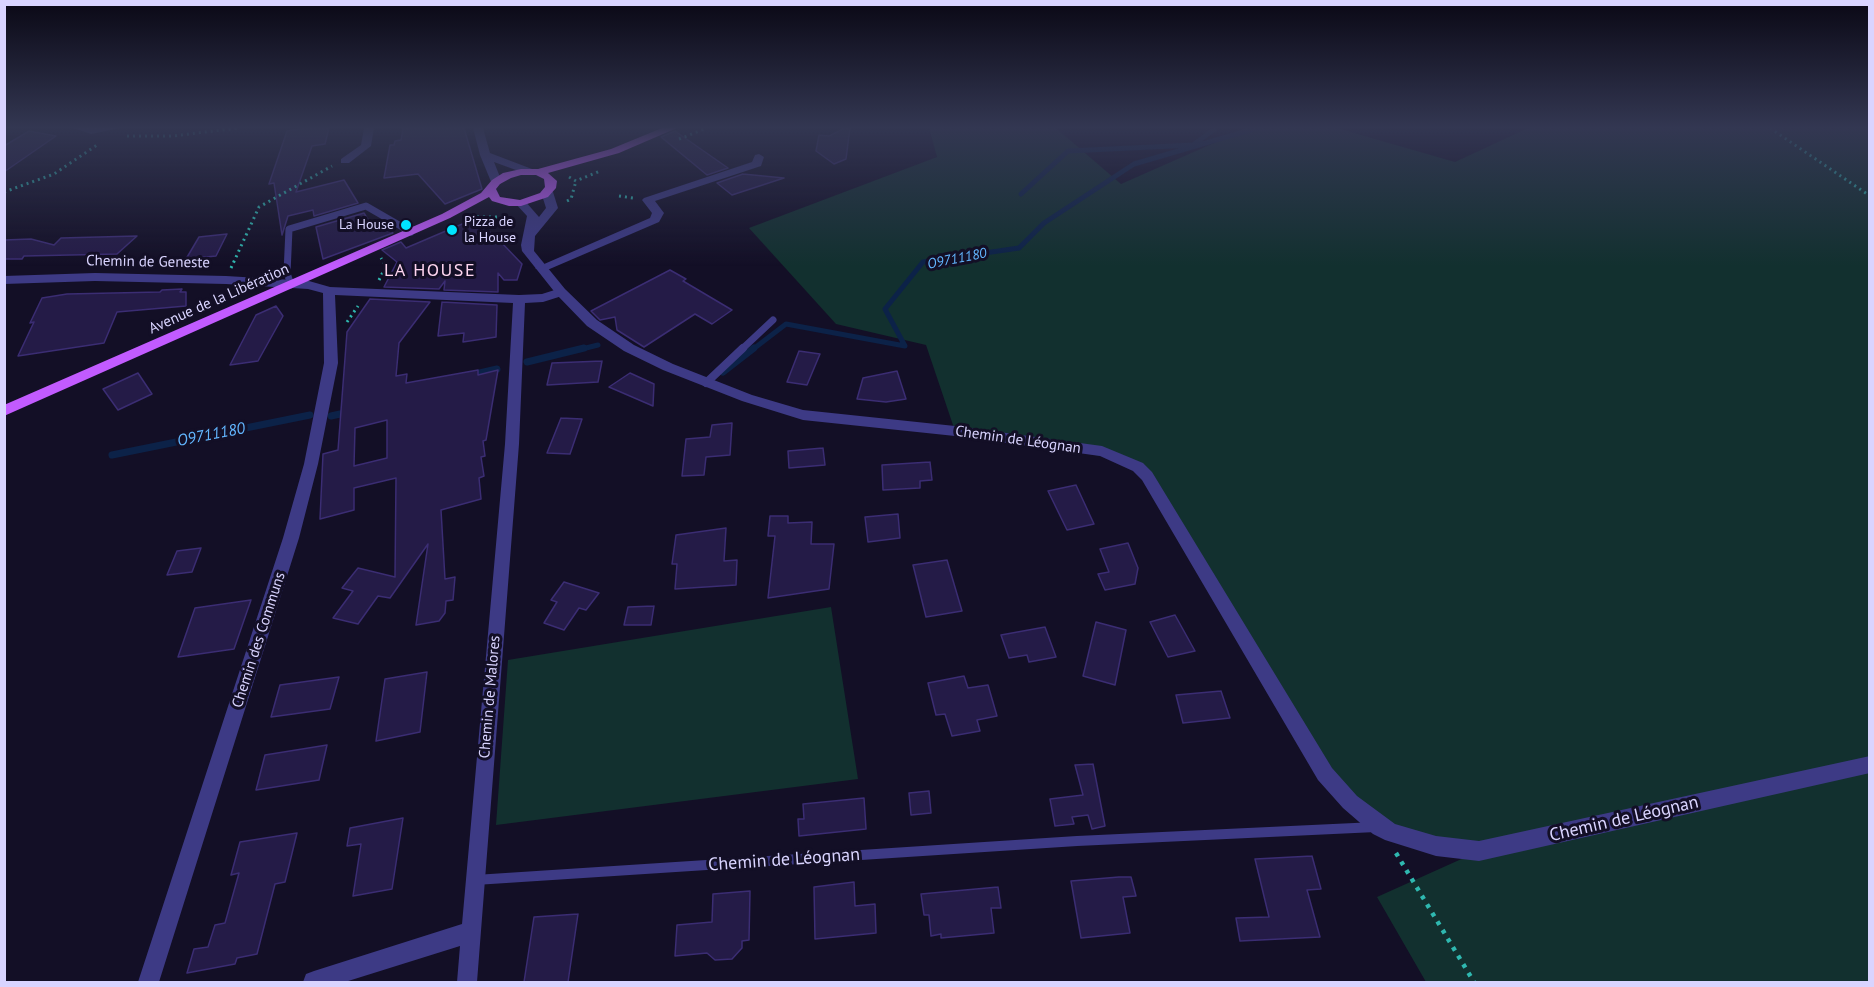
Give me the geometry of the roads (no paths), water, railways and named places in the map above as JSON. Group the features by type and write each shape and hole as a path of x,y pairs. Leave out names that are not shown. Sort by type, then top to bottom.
{"main road":[{"name":"Avenue de la Libération","path":"4,411 446,216 477,200 512,174"},
{"path":"540,174 549,177 549,186"},
{"path":"521,203 533,200 549,186 572,174"},
{"path":"494,186 496,199 503,202"},
{"name":"Avenue de la Libération","path":"446,216 503,202 521,203"}],"street":[{"path":"491,174 494,186"},
{"path":"541,268 655,220 658,213 648,200 727,174"},
{"path":"529,235 552,208 549,186"},
{"name":"Chemin de Léognan","path":"521,203 532,213 528,251 561,292 592,323 629,348 706,382 804,415 955,431 1102,452 1138,467 1147,476 1324,774 1350,802 1380,827 1392,833 1436,846 1479,851 1869,764"},
{"name":"Chemin de Geneste","path":"4,280 95,277 226,280 309,285 329,291 519,299 543,297 561,292"},
{"name":"Chemin des Communs","path":"148,982 291,538 316,440 331,363 329,291"},
{"name":"Chemin de Malores","path":"467,982 512,444 519,299"},
{"path":"314,982 470,932"}],"lane":[{"path":"291,285 287,273 289,230 366,206 411,232"},
{"path":"706,382 773,320"},
{"name":"Chemin de Léognan","path":"475,880 1077,841 1380,827"}],"waterway":[{"path":"1021,194 1043,174"},
{"name":"O9711180","path":"752,350 786,324 905,346 885,309 923,262 1019,248 1044,223 1119,174"},
{"name":"O9711180","path":"578,350 598,345"},
{"name":"O9711180","path":"527,362 584,348"},
{"name":"O9711180","path":"723,372 754,348"},
{"name":"O9711180","path":"471,375 497,369"},
{"name":"O9711180","path":"331,416 349,412"},
{"name":"O9711180","path":"112,455 310,415"}],"place":[{"name":"La House","path":"406,225"},
{"name":"Pizza de la House","path":"452,230"}],"district":[{"name":"LA HOUSE","path":"430,271"}]}
